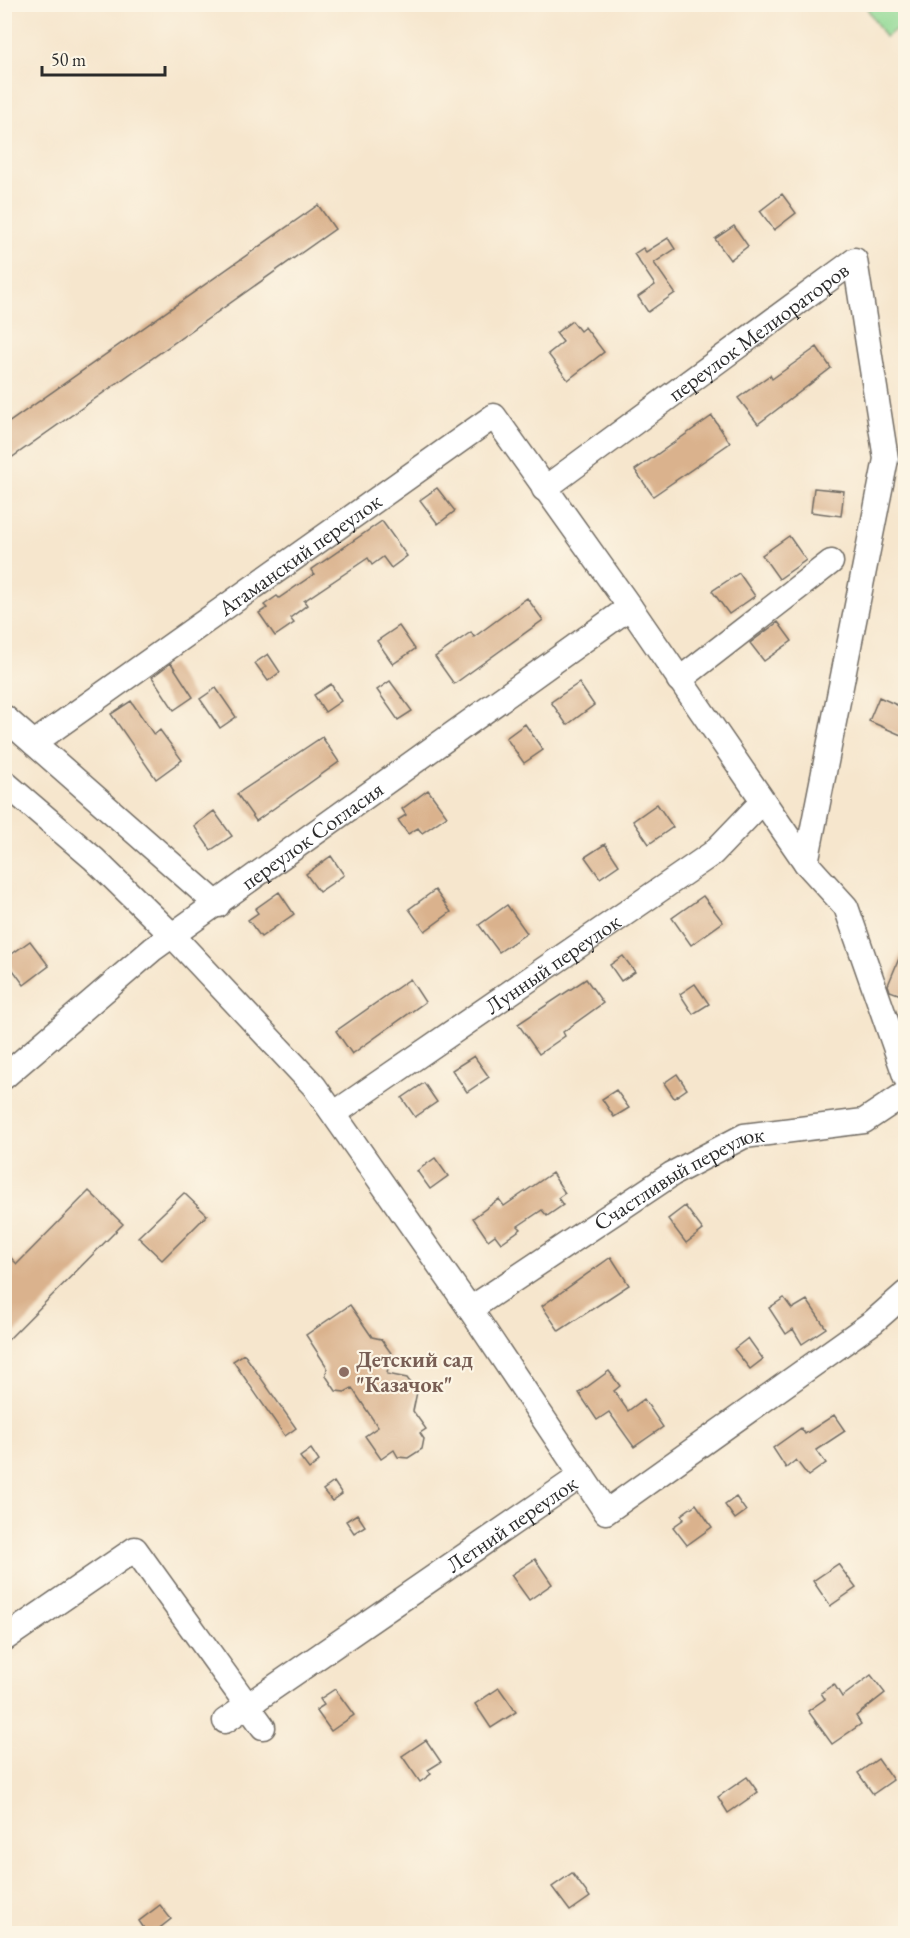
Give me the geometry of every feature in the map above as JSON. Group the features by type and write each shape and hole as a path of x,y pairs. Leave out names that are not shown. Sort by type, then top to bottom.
{"street":[{"name":"переулок Мелиораторов","path":"544,489 855,260 886,459 806,863"},
{"name":"Атаманский переулок","path":"34,743 494,416 544,489"},
{"path":"544,489 630,607 806,863 846,907 906,1078"},
{"path":"679,680 831,562"},
{"name":"переулок Согласия","path":"4,1077 153,949 630,607"},
{"path":"4,717 218,904"},
{"path":"4,782 94,859 173,936 314,1086 471,1309 582,1475"},
{"name":"Лунный переулок","path":"335,1113 713,853 762,802"},
{"name":"Счастливый переулок","path":"471,1309 672,1174 744,1136 864,1121 906,1093"},
{"name":"Летний переулок","path":"225,1720 582,1475 606,1512 873,1322 906,1293"},
{"path":"4,1639 135,1550 263,1727"}],"green space":[{"path":"865,5 905,5 905,23 885,37"}],"building":[{"path":"782,194 796,213 774,230 760,211"},
{"path":"318,205 335,229 4,463 4,426"},
{"path":"734,226 748,246 730,260 715,239"},
{"path":"668,238 675,249 654,263 675,293 648,312 638,297 655,285 634,254 643,248 646,252"},
{"path":"572,321 580,331 585,327 604,352 568,380 548,354 563,342 556,333"},
{"path":"817,347 831,368 758,424 738,398 770,375 772,379"},
{"path":"712,416 730,443 653,496 635,470"},
{"path":"437,488 455,511 438,524 420,500"},
{"path":"814,488 844,491 841,516 811,512"},
{"path":"382,521 407,556 391,568 383,557 372,565 368,558 304,601 307,605 290,618 294,623 275,636 259,613 267,608 264,605 277,596 279,598 314,574 311,570"},
{"path":"789,536 806,560 779,579 762,555"},
{"path":"739,573 755,596 729,614 712,591"},
{"path":"527,598 543,620 454,684 435,657 471,632 474,637"},
{"path":"778,622 792,641 764,661 750,643"},
{"path":"399,626 415,649 393,664 377,641"},
{"path":"268,654 280,672 268,681 255,663"},
{"path":"171,663 193,697 174,710 152,677"},
{"path":"390,681 412,711 398,720 377,690"},
{"path":"579,683 594,705 567,725 551,702"},
{"path":"331,684 341,701 325,712 314,695"},
{"path":"216,688 236,717 220,728 200,699"},
{"path":"879,697 906,709 906,724 901,735 869,721"},
{"path":"131,701 154,735 160,730 182,760 156,779 111,714"},
{"path":"525,724 543,750 524,763 506,738"},
{"path":"322,737 339,762 256,821 237,794"},
{"path":"428,790 447,816 422,833 418,828 408,834 398,820 406,815 402,809"},
{"path":"657,804 673,827 649,844 633,821"},
{"path":"214,811 232,836 211,850 194,826"},
{"path":"605,844 619,865 600,878 585,857"},
{"path":"331,856 344,875 319,892 306,874"},
{"path":"435,890 451,912 425,931 409,909"},
{"path":"279,892 294,914 261,937 248,920 258,913 255,909"},
{"path":"703,896 723,922 691,945 672,918"},
{"path":"507,905 527,933 499,952 479,925"},
{"path":"30,941 49,966 24,985 5,959"},
{"path":"905,944 906,997 890,991 888,985"},
{"path":"623,956 635,972 621,981 610,965"},
{"path":"410,979 425,1002 352,1054 336,1031"},
{"path":"586,979 603,1003 563,1032 565,1036 539,1054 518,1024"},
{"path":"695,984 709,1004 693,1014 680,994"},
{"path":"474,1056 489,1077 467,1092 452,1070"},
{"path":"677,1074 687,1089 674,1098 664,1083"},
{"path":"424,1083 437,1102 415,1117 402,1098"},
{"path":"616,1090 629,1108 614,1117 602,1099"},
{"path":"435,1158 448,1176 430,1189 417,1171"},
{"path":"552,1173 565,1193 558,1198 563,1205 547,1216 542,1210 518,1226 521,1229 501,1243 495,1235 488,1240 473,1218 499,1199 504,1206"},
{"path":"89,1191 123,1224 4,1344 4,1264 11,1258 17,1264"},
{"path":"184,1193 207,1215 162,1260 138,1237"},
{"path":"685,1206 703,1230 686,1243 668,1219"},
{"path":"611,1257 629,1285 559,1331 542,1306"},
{"path":"784,1298 792,1309 807,1300 826,1328 802,1344 793,1329 786,1334 769,1308"},
{"path":"350,1305 372,1337 381,1339 391,1353 387,1374 407,1378 417,1392 413,1411 426,1429 420,1433 424,1439 422,1449 408,1458 398,1457 394,1450 381,1459 365,1436 378,1427 352,1388 345,1392 336,1391 326,1376 327,1367 306,1335"},
{"path":"748,1338 763,1359 750,1369 734,1349"},
{"path":"244,1354 296,1428 285,1436 233,1361"},
{"path":"609,1371 620,1386 614,1391 628,1411 644,1399 663,1427 634,1447 609,1412 597,1420 579,1393"},
{"path":"834,1415 845,1431 816,1450 826,1463 808,1476 796,1460 786,1468 773,1448 801,1428 805,1434"},
{"path":"311,1449 319,1461 309,1469 300,1457"},
{"path":"334,1482 342,1494 332,1501 323,1490"},
{"path":"736,1497 746,1511 735,1519 725,1505"},
{"path":"696,1504 712,1527 687,1545 673,1527 684,1519 681,1515"},
{"path":"357,1514 365,1526 354,1533 346,1521"},
{"path":"535,1559 552,1584 529,1600 511,1575"},
{"path":"838,1564 856,1588 830,1606 813,1581"},
{"path":"871,1675 885,1693 856,1716 861,1724 832,1744 808,1711 825,1699 821,1693 834,1684 842,1697"},
{"path":"499,1688 516,1712 491,1728 475,1704"},
{"path":"335,1689 354,1715 331,1731 316,1710 324,1705 320,1699"},
{"path":"426,1740 441,1762 428,1770 431,1774 420,1782 402,1756"},
{"path":"878,1759 893,1780 873,1794 858,1773"},
{"path":"747,1777 758,1792 728,1813 718,1797"},
{"path":"572,1873 590,1897 570,1911 552,1887"},
{"path":"160,1905 171,1919 152,1934 148,1934 139,1921"}],"place":[{"name":"Детский сад \"Казачок\"","path":"344,1372"}]}
